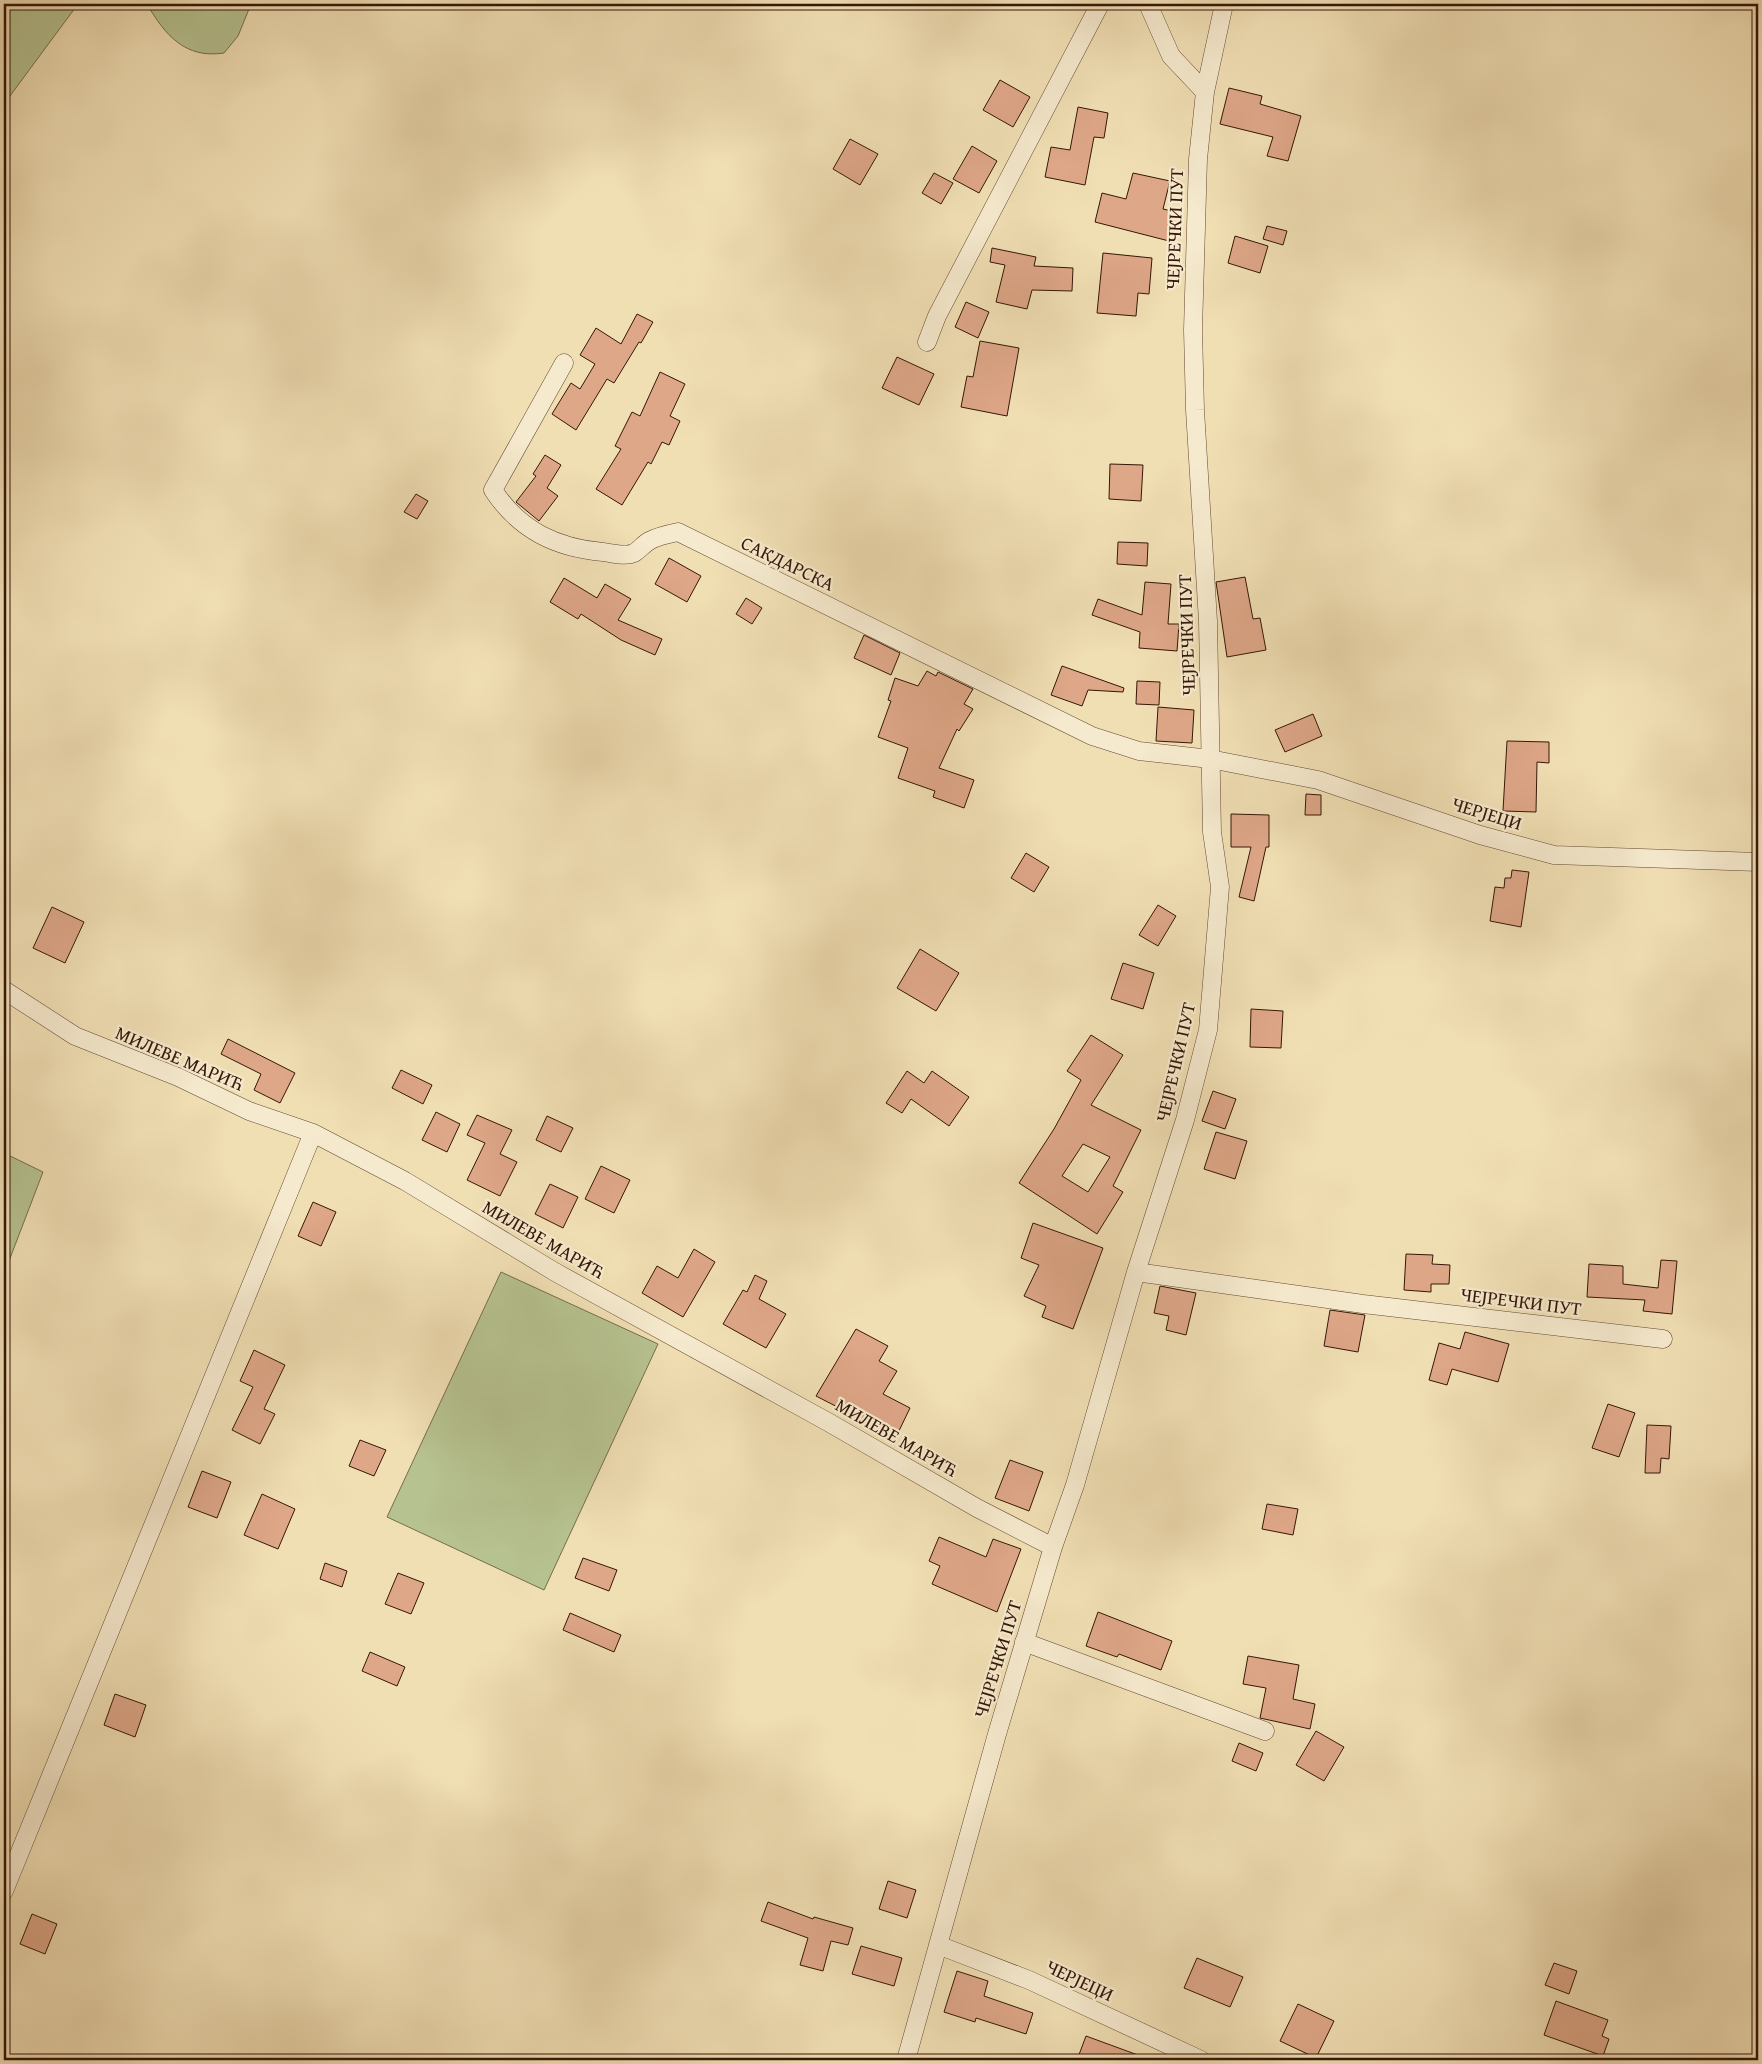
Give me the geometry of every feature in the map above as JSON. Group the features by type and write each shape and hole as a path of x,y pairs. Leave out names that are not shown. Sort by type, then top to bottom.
{"street":[{"path":"927,342 937,316 1100,4"},
{"path":"1148,4 1171,56 1205,92"},
{"path":"1205,92 1224,4"},
{"name":"ЧЕЈРЕЧКИ ПУТ","path":"906,2060 1024,1642 1053,1547 1075,1485 1136,1272 1185,1120 1208,1030 1220,888 1212,832 1208,621 1194,410 1193,330 1198,159 1205,92"},
{"name":"САКДАРСКА","path":"564,363 499,477 494,490 512,513 529,528 550,540 576,550 622,554 633,553 650,540 678,532 1092,736 1139,751 1210,759"},
{"name":"ЧЕРЈЕЦИ","path":"1210,759 1318,780 1480,834 1554,854 1758,862"},
{"name":"МИЛЕВЕ МAРИЋ","path":"4,990 50,1022 75,1036 178,1077 249,1111 313,1133 405,1181 555,1272 828,1422 977,1508 1053,1547"},
{"path":"4,1890 313,1133"},
{"name":"ЧЕЈРЕЧКИ ПУТ","path":"1136,1272 1363,1304 1663,1339"},
{"path":"1024,1642 1265,1731"},
{"name":"ЧЕРЈЕЦИ","path":"938,1945 1029,1980 1201,2060"}],"green space":[{"path":"4,4 78,4 4,104"},
{"path":"147,4 251,4 238,36 224,53 210,54 187,48 169,35"},
{"path":"4,1153 43,1172 4,1274"},
{"path":"501,1272 658,1344 544,1590 387,1517"}],"building":[{"path":"1000,80 1030,97 1013,127 983,110"},
{"path":"1229,88 1262,96 1260,104 1301,116 1288,161 1267,156 1273,137 1220,124"},
{"path":"1078,107 1108,113 1104,138 1094,137 1085,185 1045,177 1051,147 1070,150"},
{"path":"850,139 878,154 860,185 833,169"},
{"path":"972,146 997,161 979,193 953,179"},
{"path":"934,173 953,183 941,204 922,193"},
{"path":"1133,173 1170,181 1163,209 1176,212 1169,241 1095,222 1102,193 1126,199"},
{"path":"1267,226 1287,231 1283,245 1263,239"},
{"path":"1235,236 1268,246 1260,273 1228,263"},
{"path":"992,248 1036,257 1034,266 1073,268 1072,291 1032,290 1027,309 996,302 1005,265 990,262"},
{"path":"1103,253 1152,258 1149,294 1138,293 1136,316 1097,313"},
{"path":"966,302 989,312 978,338 955,327"},
{"path":"637,314 653,322 614,383 607,379 576,430 552,414 571,383 580,389 595,364 580,355 596,328 621,344"},
{"path":"980,341 1019,348 1007,416 961,407 967,376 973,377"},
{"path":"897,357 934,374 919,405 882,388"},
{"path":"660,372 685,384 670,416 680,421 669,445 662,442 651,464 648,462 622,505 596,489 621,449 615,446 632,412 640,416"},
{"path":"545,455 561,465 547,488 558,496 539,521 516,502 536,476 533,474"},
{"path":"1110,464 1143,465 1141,501 1109,499"},
{"path":"416,494 428,501 417,519 404,512"},
{"path":"1118,542 1148,543 1147,566 1117,564"},
{"path":"669,558 701,576 687,602 655,584"},
{"path":"1245,577 1253,619 1260,618 1266,650 1227,657 1216,582"},
{"path":"564,578 597,598 605,584 631,599 618,620 662,639 655,655 621,640 581,614 578,619 550,602"},
{"path":"1145,582 1171,584 1168,624 1179,624 1177,651 1139,648 1140,632 1092,615 1098,599 1142,615"},
{"path":"746,598 762,608 752,624 736,614"},
{"path":"864,635 900,653 891,675 854,658"},
{"path":"1062,666 1124,688 1123,692 1088,690 1082,706 1051,695"},
{"path":"927,671 936,676 938,672 973,689 964,704 973,709 959,731 957,729 939,768 974,780 964,808 933,797 935,791 898,778 908,748 878,737 891,701 888,700 895,678 918,686"},
{"path":"1137,681 1160,682 1159,705 1136,704"},
{"path":"1158,707 1194,710 1192,743 1156,741"},
{"path":"1313,714 1322,736 1285,752 1275,730"},
{"path":"1507,741 1549,742 1549,763 1537,762 1536,812 1503,811"},
{"path":"1306,794 1321,795 1321,815 1305,815"},
{"path":"1231,814 1269,815 1269,847 1266,847 1254,901 1239,897 1251,847 1231,847"},
{"path":"1026,853 1049,867 1034,892 1011,878"},
{"path":"1512,870 1529,872 1521,927 1490,921 1495,887 1504,888 1505,878 1511,878"},
{"path":"1158,905 1176,916 1158,946 1139,935"},
{"path":"52,907 84,922 65,963 33,948"},
{"path":"920,949 959,973 936,1011 897,988"},
{"path":"1123,963 1154,973 1143,1009 1111,999"},
{"path":"1251,1009 1283,1011 1281,1048 1250,1047"},
{"path":"1091,1035 1123,1055 1091,1105 1141,1130 1113,1186 1123,1192 1097,1234 1019,1183 1054,1129 1081,1080 1067,1071","holes":["1083,1144 1110,1157 1088,1192 1062,1176"]},
{"path":"228,1039 295,1073 280,1103 254,1090 261,1074 221,1054"},
{"path":"401,1070 432,1085 423,1104 392,1088"},
{"path":"907,1071 924,1083 932,1071 969,1097 949,1126 911,1099 902,1113 886,1103"},
{"path":"1213,1091 1236,1099 1225,1129 1202,1121"},
{"path":"436,1112 460,1124 447,1152 422,1140"},
{"path":"477,1115 512,1130 500,1154 517,1162 500,1196 467,1180 485,1143 467,1135"},
{"path":"547,1116 573,1128 561,1152 536,1140"},
{"path":"1216,1132 1247,1141 1235,1179 1204,1169"},
{"path":"601,1166 630,1180 614,1213 585,1199"},
{"path":"550,1184 578,1197 563,1228 535,1214"},
{"path":"313,1202 336,1212 321,1246 298,1236"},
{"path":"1033,1223 1103,1248 1073,1329 1042,1317 1046,1306 1024,1296 1039,1265 1021,1258"},
{"path":"694,1249 715,1262 683,1317 642,1293 657,1266 678,1278"},
{"path":"1406,1254 1433,1255 1432,1264 1450,1265 1449,1284 1431,1284 1431,1292 1404,1290"},
{"path":"1661,1260 1677,1261 1672,1314 1643,1311 1645,1300 1587,1297 1589,1264 1623,1266 1623,1284 1658,1288"},
{"path":"755,1275 767,1281 759,1299 786,1314 766,1348 723,1324 743,1290 747,1292"},
{"path":"1160,1286 1196,1293 1186,1335 1166,1330 1169,1316 1154,1313"},
{"path":"1330,1310 1365,1315 1358,1352 1324,1346"},
{"path":"856,1329 888,1346 879,1361 897,1371 883,1394 910,1408 896,1437 816,1396"},
{"path":"1465,1332 1509,1344 1498,1382 1452,1369 1447,1385 1429,1380 1439,1343 1460,1349"},
{"path":"254,1350 285,1365 264,1409 275,1414 260,1444 232,1430 253,1387 240,1381"},
{"path":"1608,1404 1635,1413 1619,1457 1592,1448"},
{"path":"1647,1425 1671,1426 1669,1459 1661,1458 1660,1473 1645,1473"},
{"path":"360,1440 386,1450 374,1476 349,1466"},
{"path":"1010,1460 1043,1472 1029,1511 995,1498"},
{"path":"202,1471 231,1482 217,1518 188,1507"},
{"path":"262,1494 295,1509 278,1549 244,1535"},
{"path":"1267,1504 1298,1509 1293,1535 1262,1529"},
{"path":"939,1537 986,1557 993,1539 1021,1549 997,1612 932,1584 940,1566 929,1561"},
{"path":"583,1558 617,1570 609,1591 575,1578"},
{"path":"325,1563 347,1571 342,1587 320,1579"},
{"path":"398,1573 424,1583 411,1614 385,1604"},
{"path":"1098,1612 1172,1641 1161,1670 1119,1654 1117,1657 1086,1646"},
{"path":"570,1613 621,1635 614,1652 563,1630"},
{"path":"370,1652 405,1667 397,1686 362,1671"},
{"path":"1248,1656 1299,1665 1293,1699 1315,1704 1310,1729 1260,1718 1266,1688 1243,1684"},
{"path":"115,1694 146,1705 135,1737 104,1725"},
{"path":"1316,1731 1344,1747 1324,1781 1296,1765"},
{"path":"1239,1743 1263,1753 1256,1771 1232,1761"},
{"path":"888,1881 916,1890 907,1918 879,1909"},
{"path":"768,1902 813,1919 814,1917 853,1928 848,1945 831,1941 823,1971 800,1965 808,1938 761,1921"},
{"path":"32,1914 57,1924 45,1954 20,1944"},
{"path":"861,1946 902,1958 894,1986 852,1974"},
{"path":"1197,1958 1243,1977 1230,2007 1184,1988"},
{"path":"1554,1963 1577,1971 1569,1994 1545,1985"},
{"path":"957,1971 988,1981 984,1996 1033,2013 1026,2034 976,2018 975,2022 944,2012"},
{"path":"1556,2001 1608,2020 1602,2036 1609,2039 1603,2056 1544,2035"},
{"path":"1298,2004 1334,2021 1316,2058 1280,2041"},
{"path":"1086,2036 1146,2058 1146,2060 1077,2060"}]}
